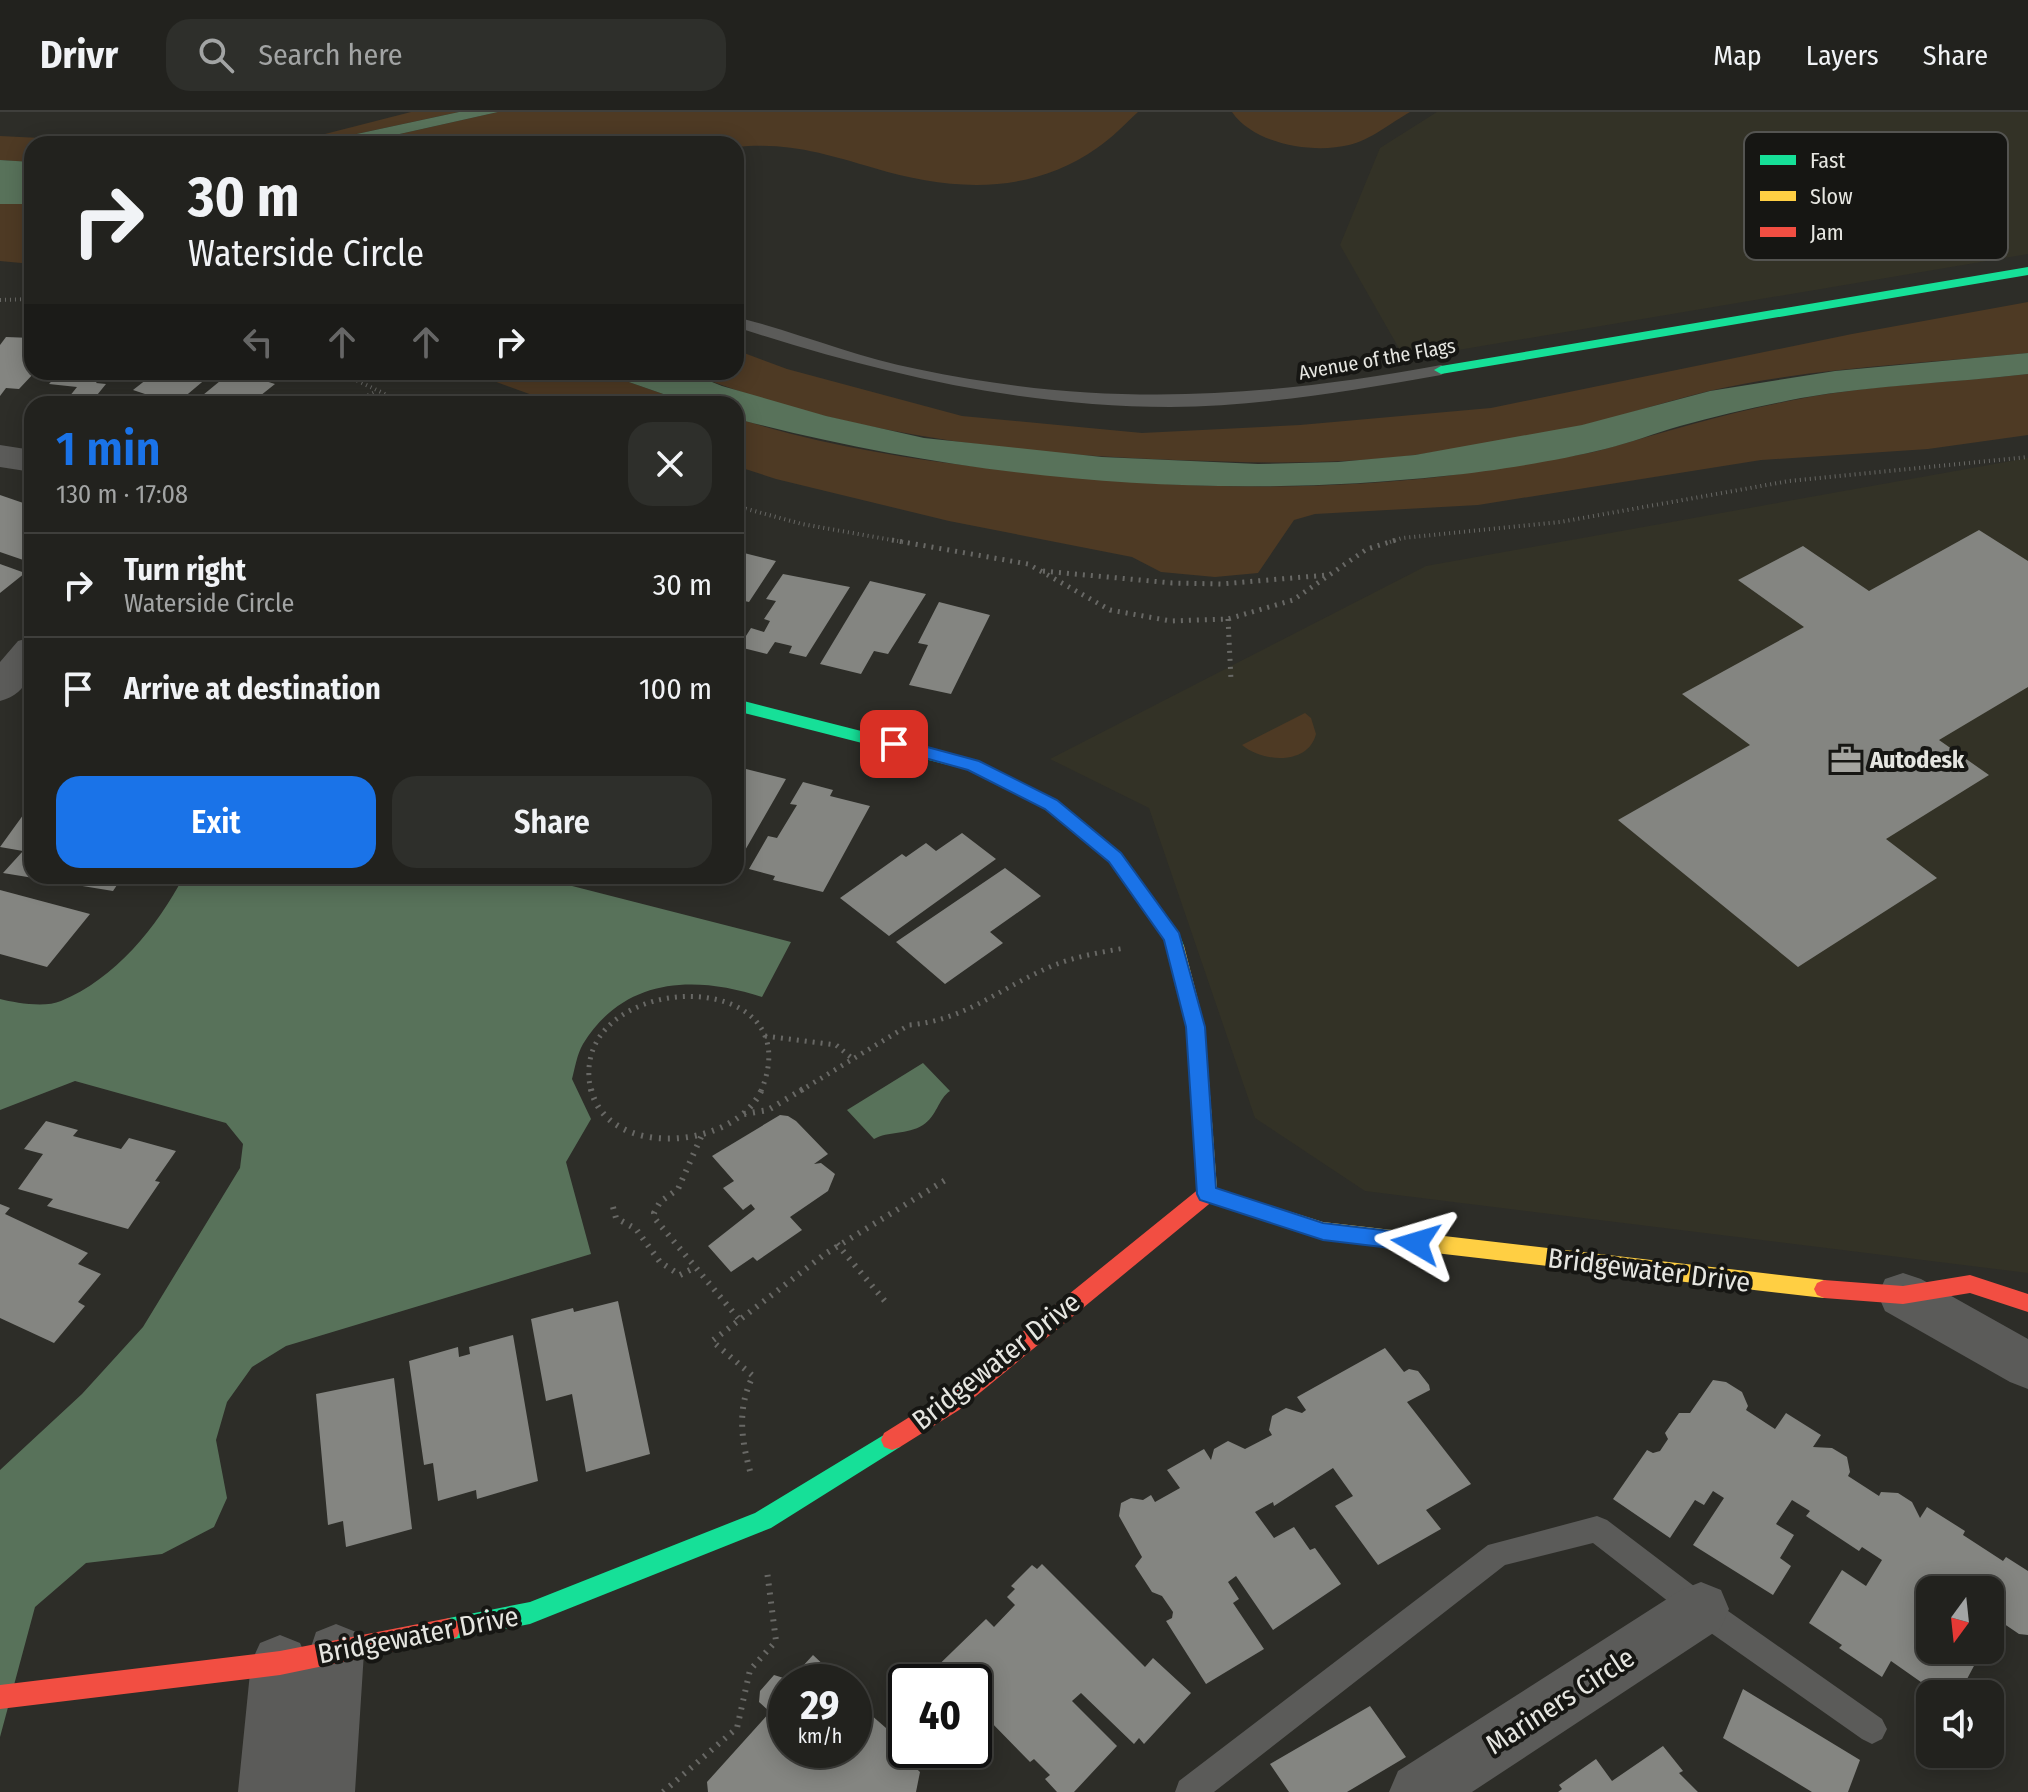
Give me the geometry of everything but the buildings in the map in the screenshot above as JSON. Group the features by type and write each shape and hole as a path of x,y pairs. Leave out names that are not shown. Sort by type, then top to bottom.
{"street":[{"name":"Avenue of the Flags","path":"1441,370 2028,271"},
{"path":"0,456 24,460"},
{"path":"0,688 24,660"},
{"path":"744,707 973,765 1051,805 1115,857 1173,938 1196,1027 1207,1194"},
{"name":"Bridgewater Drive","path":"0,1697 280,1663 530,1613 763,1521 951,1403 1207,1194 1323,1231 1757,1283 1903,1295 1970,1284 2028,1303"},
{"name":"Bridgewater Drive","path":"1903,1295 2028,1366"},
{"name":"Mariners Circle","path":"1419,1792 1701,1609"},
{"path":"325,1792 336,1652"},
{"path":"268,1792 280,1663"}],"lane":[{"name":"Avenue of the Flags","path":"744,325 873,365 974,387 1062,398 1195,403 1262,399 1325,392 1441,370"},
{"path":"1190,1792 1498,1554 1597,1529 1701,1609 1872,1729"}],"path":[{"path":"0,300 24,299"},
{"path":"354,380 386,396"},
{"path":"367,396 376,392"},
{"path":"744,508 802,524 1028,564 1110,610 1171,621 1228,619 1293,600 1367,549 1402,538 1560,522 1789,481 2028,457"},
{"path":"1040,570 1172,583 1221,584 1329,575"},
{"path":"1228,619 1231,680"},
{"path":"743,1114 768,1110 909,1025 935,1025 957,1018 1022,980 1063,962 1173,938"},
{"path":"688,995 726,1000 751,1014 765,1036 766,1076 759,1096 743,1114 724,1127 701,1136 665,1140 631,1133 605,1116 590,1092 588,1064 601,1037 624,1015 654,1000 688,995"},
{"path":"765,1036 836,1045 853,1059"},
{"path":"701,1136 678,1189 660,1202 654,1213 656,1220 738,1318"},
{"path":"663,1792 737,1728 750,1670 776,1641 763,1521 744,1451 740,1414 746,1387 753,1376 712,1341 775,1287 837,1244 878,1216 947,1179"},
{"path":"613,1207 616,1218 636,1229 670,1271 680,1275 696,1267"},
{"path":"837,1244 889,1306"}],"shaded area":[{"path":"411,112 459,112 347,136 308,136"},
{"path":"459,112 498,112 391,136 347,136"},
{"path":"498,112 1138,112 1103,144 1071,164 1044,175 988,185 903,176 790,148 744,147 744,136 391,136"},
{"path":"1232,112 1410,112 1357,143 1318,148 1269,139 1254,132"},
{"path":"1437,112 2028,112 2028,254 2008,257 2008,132 1744,132 1744,260 1992,260 1405,359 1340,245 1380,148"},
{"path":"0,136 24,137 24,162 0,160"},
{"path":"0,160 24,162 24,204 0,204"},
{"path":"0,204 24,204 24,263 0,261"},
{"path":"2028,302 2028,353 1788,376 1709,391 1542,434 1415,455 1326,462 1176,460 990,446 866,426 806,411 709,380 744,380 744,353 787,369 962,416 1142,433 1300,425 1491,408 1852,334"},
{"path":"2028,353 2028,374 1801,398 1710,418 1614,447 1546,461 1444,476 1268,486 1092,480 917,458 744,421 744,396 669,396 623,380 707,380 826,416 924,438 1102,457 1258,464 1338,462 1415,455 1582,425 1710,391 1835,371"},
{"path":"2028,374 2028,435 1928,449 1761,460 1478,505 1315,514 1294,520 1258,573 1215,577 1161,572 1132,557 949,521 744,469 744,420 892,455 1044,475 1216,486 1389,482 1591,452 1775,404 1885,387"},
{"path":"491,380 623,380 669,396 535,396"},
{"path":"2028,458 2028,1273 1365,1191 1255,1118 1149,808 1050,759 1426,566"},
{"path":"1305,713 1311,718 1316,734 1304,752 1284,758 1272,757 1242,745"},
{"path":"179,884 564,884 791,942 762,997 712,986 663,987 619,1005 600,1022 583,1044 572,1079 591,1119 566,1162 591,1254 286,1346 252,1367 227,1402 216,1440 227,1498 214,1527 162,1554 86,1563 35,1607 0,1737 0,1470 82,1394 143,1327 240,1168 243,1144 226,1123 75,1081 0,1110 0,999 47,1004 81,991 133,949"},
{"path":"923,1063 950,1091 923,1125 874,1139 847,1110"}],"traffic: fast":[{"path":"1441,370 2028,271"},
{"path":"744,707 973,765 1051,805 1115,857 1173,938 1175,946"},
{"path":"449,1629 530,1613 763,1521 892,1440"}],"traffic: slow":[{"path":"1175,946 1196,1027 1207,1194"},
{"path":"1207,1194 1323,1231 1824,1289"}],"traffic: jam":[{"path":"892,1440 951,1403 1207,1194"},
{"path":"1824,1289 1903,1295 1970,1284 2028,1303"},
{"path":"0,1697 280,1663 449,1629"}],"place":[{"name":"Autodesk","path":"1846,760"}],"route":[{"path":"894,744 973,765 1051,805 1115,857 1173,938 1196,1027 1207,1194 1323,1231 1416,1243"}]}
